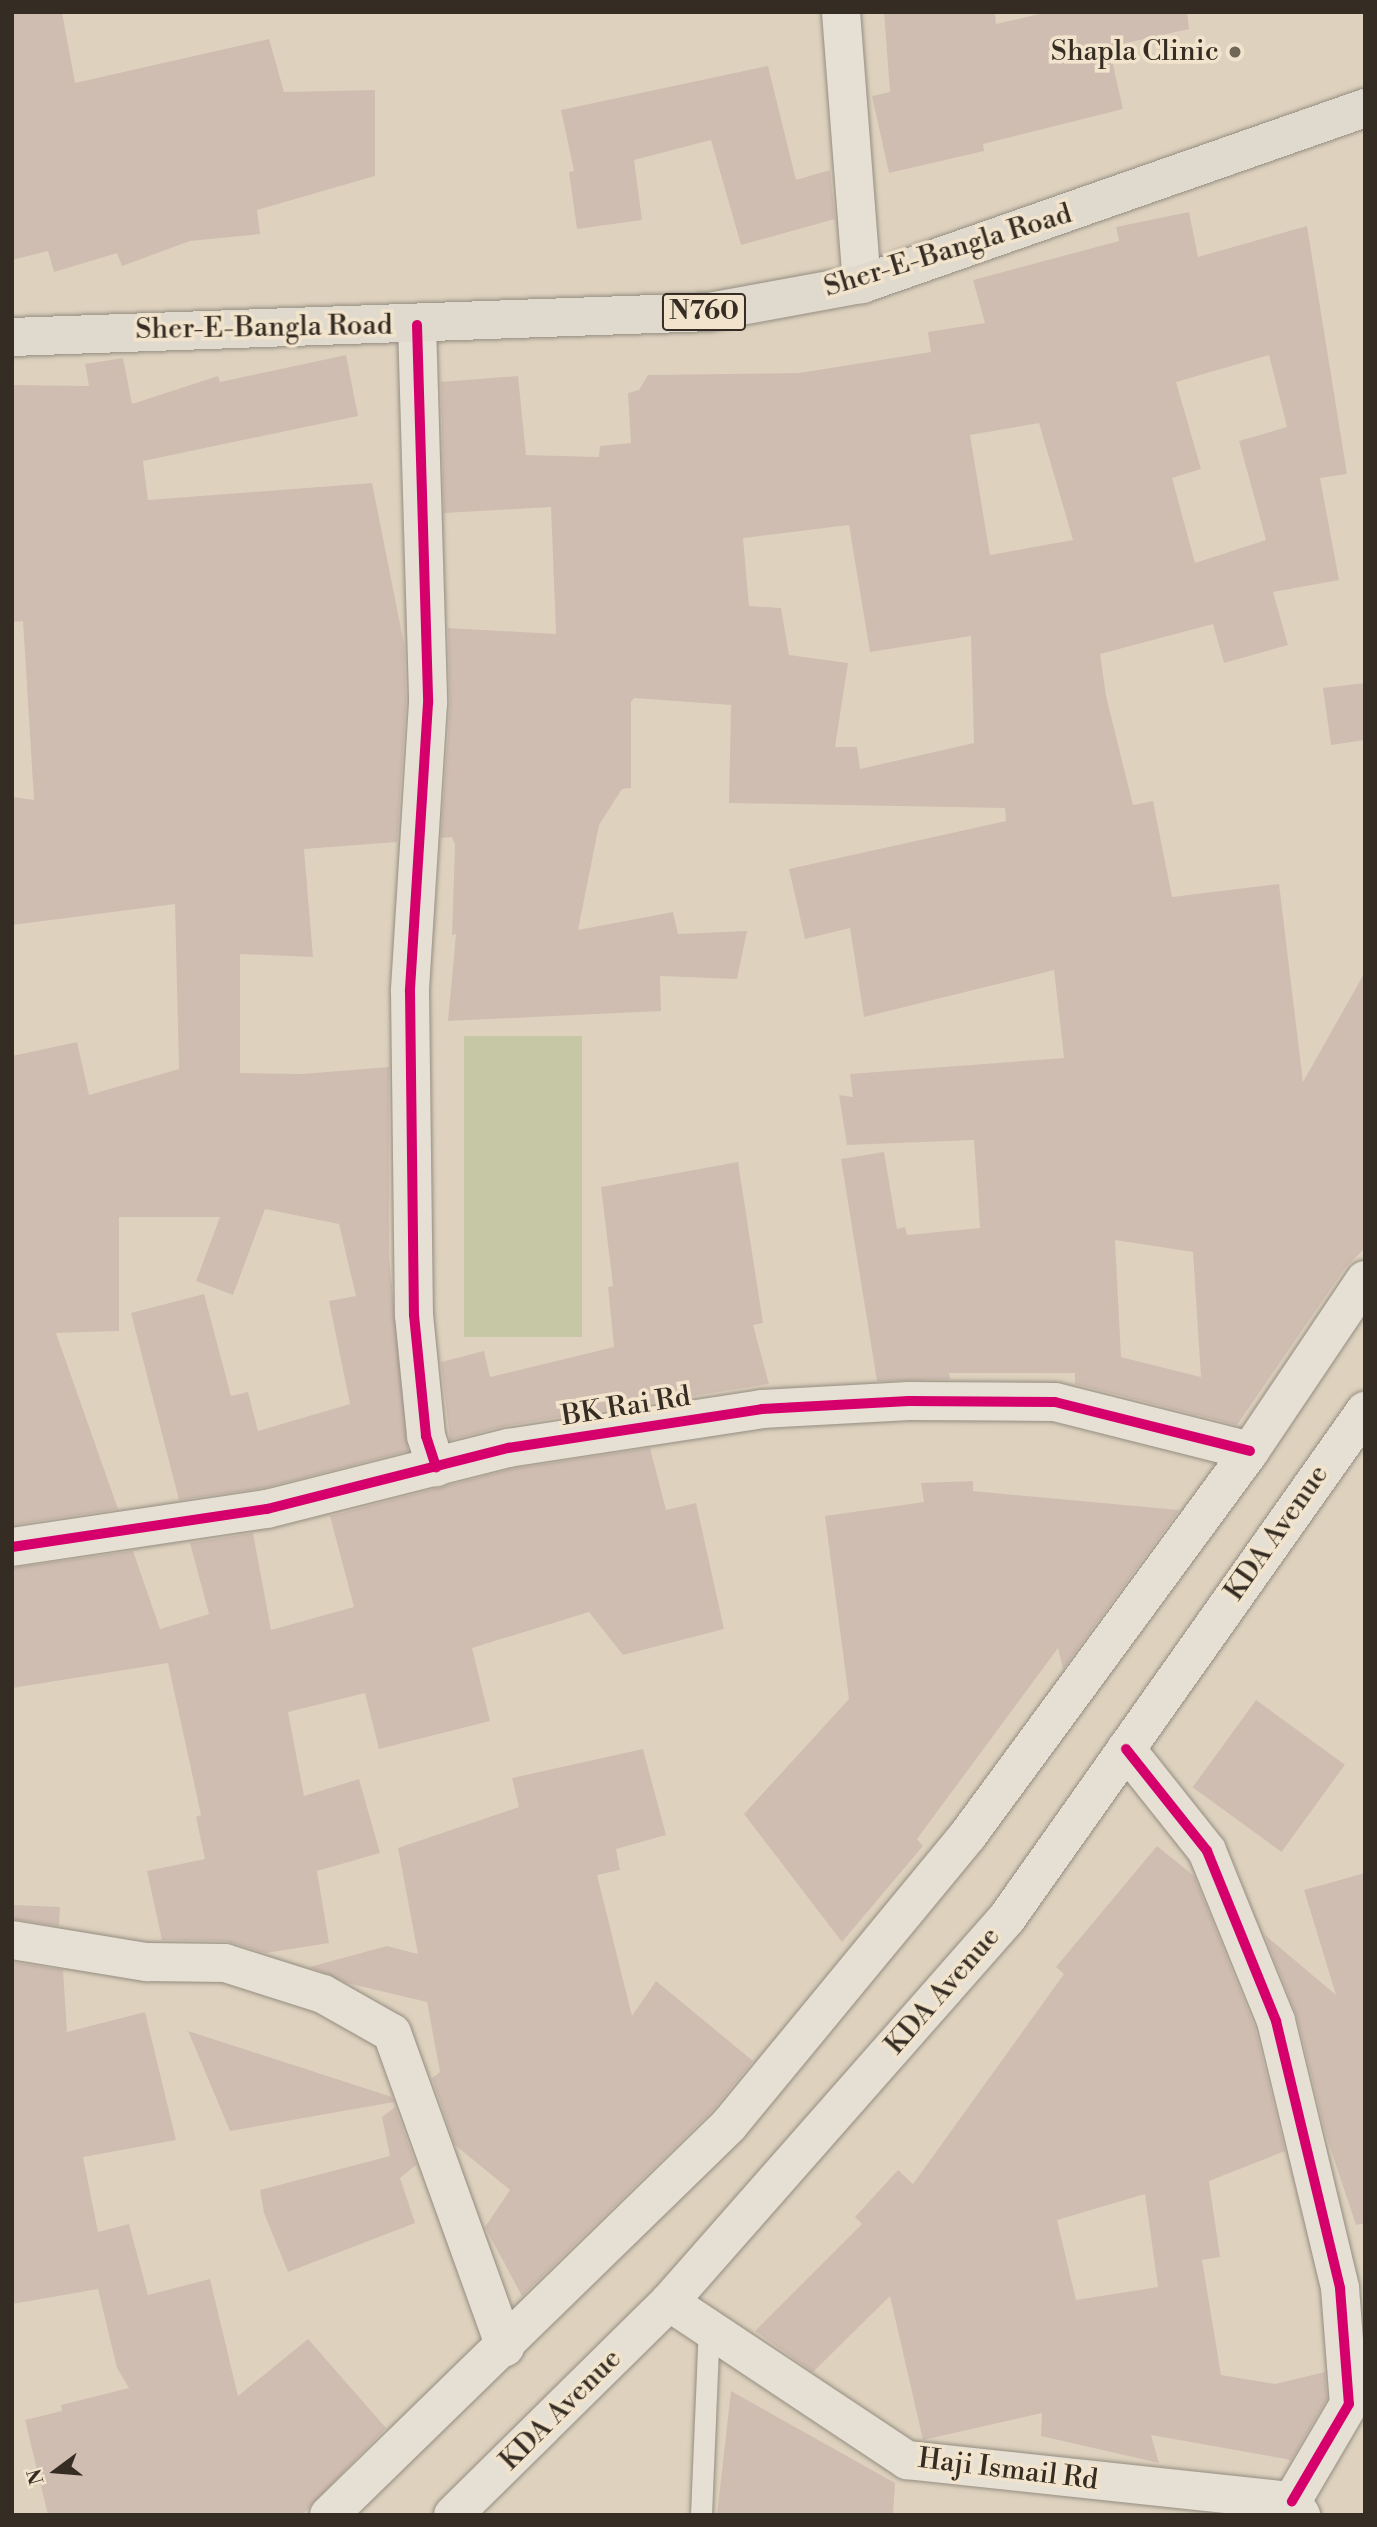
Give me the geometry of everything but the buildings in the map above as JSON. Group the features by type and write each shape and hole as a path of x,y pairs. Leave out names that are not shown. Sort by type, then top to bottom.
{"highway":[{"name":"Sher-E-Bangla Road","path":"12,337 417,325 709,312 862,284 1365,108"}],"street":[{"path":"841,12 862,284"},
{"path":"417,325 428,702 410,991 414,1315 426,1436 436,1466"},
{"path":"329,2515 505,2347 729,2125 968,1835 1250,1451 1365,1280"},
{"name":"BK Rai Rd","path":"12,1547 267,1509 508,1448 762,1409 909,1401 1055,1402 1250,1451"},
{"name":"KDA Avenue","path":"453,2515 669,2302 1007,1918 1365,1411"},
{"path":"1126,1749 1207,1851 1276,2021 1340,2288 1349,2404 1297,2508"},
{"path":"12,1940 147,1962 225,1963 323,1994 392,2033 505,2347"},
{"name":"Haji Ismail Rd","path":"669,2302 907,2460 1297,2508"}],"lane":[{"path":"701,2515 709,2328"}],"green space":[{"path":"464,1036 582,1036 582,1337 464,1337"}],"cycle path":[{"path":"417,325 428,703 410,991 414,1315 426,1436 436,1467"},
{"path":"12,1547 267,1509 508,1448 762,1409 909,1401 1055,1402 1250,1451"},
{"path":"1126,1749 1207,1851 1276,2021 1340,2288 1349,2404 1292,2501"}],"place":[{"name":"Shapla Clinic","path":"1235,52"}]}
